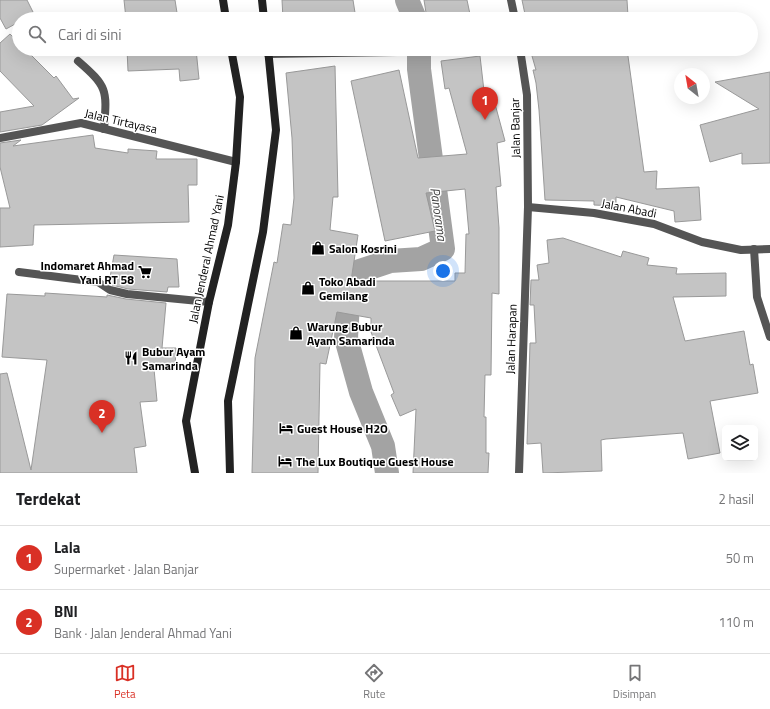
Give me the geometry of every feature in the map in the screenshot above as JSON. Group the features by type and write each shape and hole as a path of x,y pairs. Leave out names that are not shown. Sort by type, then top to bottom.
{"main road":[{"path":"223,0 225,12"},
{"path":"262,0 263,12"},
{"name":"Jalan Jenderal Ahmad Yani","path":"195,473 186,420 209,302 228,225 236,162 240,97 232,56"},
{"path":"230,473 228,401 263,232 276,130 269,56"}],"street":[{"path":"511,0 514,12"},
{"name":"Jalan Banjar","path":"521,56 527,95 528,206"},
{"path":"78,61 97,78 106,93 104,129"},
{"name":"Jalan Tirtayasa","path":"0,138 74,123 236,162"},
{"name":"Jalan Abadi","path":"528,206 594,213 654,224 702,242 741,250 770,249"},
{"name":"Jalan Harapan","path":"518,473 528,206"},
{"path":"754,249 756,298 770,337"},
{"path":"18,272 98,282 110,290 127,294 209,302"}],"building":[{"path":"0,0 27,0 33,12 12,12 12,26 6,29 0,18"},
{"path":"124,0 175,0 177,12 125,12"},
{"path":"282,0 353,0 355,12 283,12"},
{"path":"424,0 467,0 470,12 426,12"},
{"path":"522,0 627,0 628,12 525,12"},
{"path":"10,34 12,36 12,56 32,56 54,78 56,76 73,99 79,98 42,125 0,132 0,112 34,106 0,71 0,43"},
{"path":"127,56 197,56 199,79 180,81 179,69 128,71"},
{"path":"480,56 484,91 491,89 505,141 497,143 501,186 496,187 499,228 499,294 492,293 491,375 485,375 484,417 486,417 486,453 489,453 488,473 413,473 416,409 400,416 391,395 394,393 371,332 371,318 337,312 326,364 320,363 318,473 252,473 255,358 274,262 277,263 283,224 291,225 294,198 292,138 286,73 335,66 338,197 333,197 330,230 358,235 351,281 455,281 455,273 465,273 466,234 469,234 465,189 426,193 435,231 385,241 351,81 399,70 418,158 467,154 449,88 445,89 441,61"},
{"path":"532,56 628,56 644,172 657,171 656,189 699,187 701,220 675,222 674,211 616,197 616,206 594,205 594,201 545,200 539,110 533,70 536,70"},
{"path":"770,72 770,163 742,164 742,153 710,162 700,125 759,109 715,82"},
{"path":"93,135 95,148 128,153 128,149 157,151 156,159 197,159 197,185 188,185 189,222 34,225 33,245 0,247 0,208 10,208 0,167 0,143 21,140 13,146"},
{"path":"563,238 621,257 623,251 649,258 647,265 677,268 676,274 726,273 726,296 673,297 685,341 744,331 750,365 753,364 758,393 710,401 720,453 688,459 683,433 606,439 601,440 602,471 543,473 541,443 527,444 530,343 536,343 534,305 530,305 531,280 539,280 537,265 549,263 547,240"},
{"name":"Indomaret Ahmad Yani RT 58","path":"114,255 177,259 179,287 168,287 167,292 128,289 112,285 109,283"},
{"path":"45,293 107,297 107,295 126,299 166,303 162,348 176,348 175,369 154,369 157,401 140,402 146,446 134,448 137,473 0,473 0,374 7,373 31,470 47,360 2,357 7,294 45,296"}],"waterway":[{"name":"Panorama","path":"407,0 412,12"},
{"name":"Panorama","path":"387,473 383,446 361,392 346,338 348,302 360,271 390,261 421,259 443,249 419,69 419,56"}],"place":[{"name":"Lala","path":"485,120"},
{"name":"Salon Kosrini","path":"318,248"},
{"name":"Indomaret Ahmad Yani RT 58","path":"145,272"},
{"name":"Toko Abadi Gemilang","path":"308,288"},
{"name":"Warung Bubur Ayam Samarinda","path":"296,333"},
{"name":"Bubur Ayam Samarinda","path":"131,358"},
{"name":"Guest House H2O","path":"286,428"},
{"name":"BNI","path":"102,433"},
{"name":"The Lux Boutique Guest House","path":"285,461"}]}
